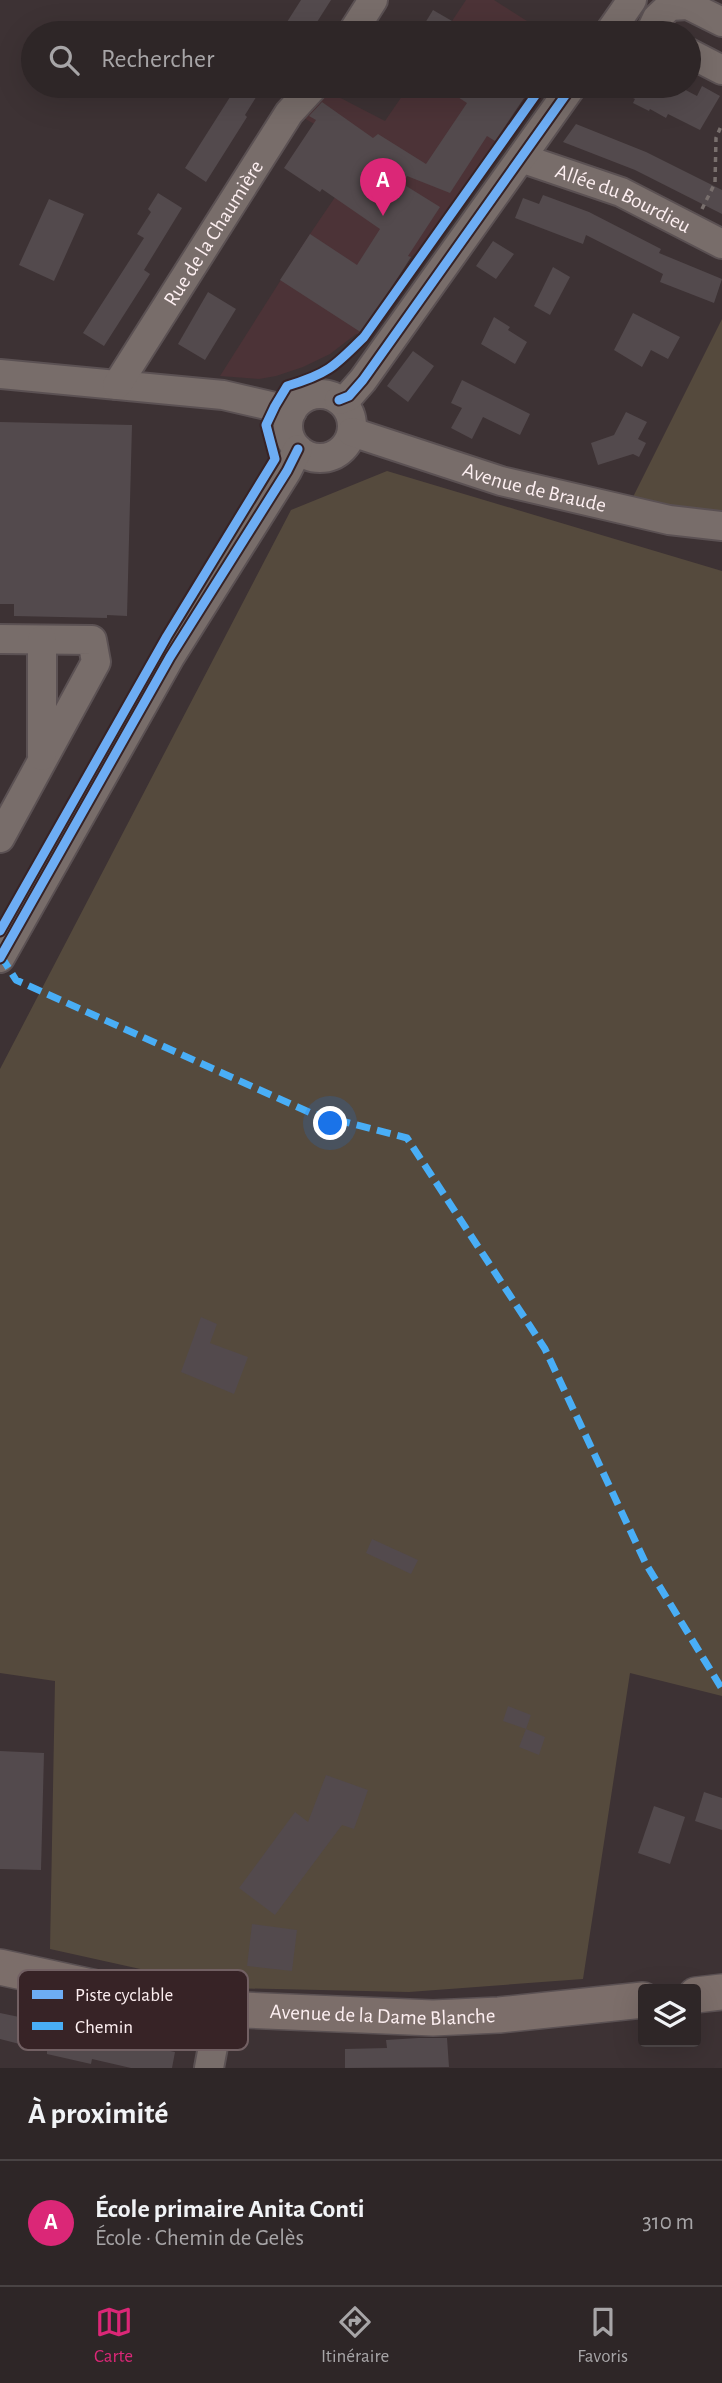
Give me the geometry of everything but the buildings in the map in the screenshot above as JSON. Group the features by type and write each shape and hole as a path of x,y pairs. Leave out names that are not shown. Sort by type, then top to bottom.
{"main road":[{"name":"Avenue de la Dame Blanche","path":"0,1968 18,1972"},
{"path":"701,1994 722,1992"},
{"name":"Avenue de la Dame Blanche","path":"248,2011 433,2018 499,2015 638,2001"}],"street":[{"path":"360,21 373,0"},
{"path":"656,21 670,6 688,5 722,22"},
{"path":"701,59 722,70"},
{"name":"Rue de la Chaumière","path":"117,385 289,113 303,98"},
{"path":"339,400 349,396 363,380 564,98"},
{"name":"Allée du Bourdieu","path":"521,158 621,192 722,244"},
{"path":"0,374 223,394 292,411"},
{"path":"318,394 339,400 350,414 352,432 343,449 326,458 306,455 290,437 288,428 292,411 308,397 318,394"},
{"name":"Avenue de Braude","path":"352,432 501,481 669,520 722,526"},
{"path":"3,946 170,657 287,471 298,449"},
{"path":"0,639 92,640 96,662 0,838"},
{"path":"42,640 42,760"},
{"path":"209,2068 212,2050"}],"path":[{"path":"693,229 715,183 716,138 722,124"}],"shaded area":[{"path":"466,0 494,0 527,21 452,21"},
{"path":"323,98 341,98 385,121 401,98 524,98 425,246 411,257 362,333 356,334 330,354 276,376 259,379 220,376 365,153 302,117"},
{"path":"722,319 722,514 631,501"},
{"path":"387,471 722,571 722,1696 630,1673 583,1979 409,1992 248,1988 248,1970 145,1970 50,1949 55,1681 0,1673 0,1069 291,510"}],"marked path":[{"path":"1,956 16,980 311,1113 407,1138 545,1349 646,1564 722,1689"}],"cycle path":[{"path":"0,931 167,636 275,459 266,425 287,386 330,368 364,337 533,98"},
{"path":"339,400 349,396 363,380 563,98"},
{"path":"0,958 170,657 287,471 298,449"}],"place":[{"name":"École primaire Anita Conti","path":"383,216"}]}
